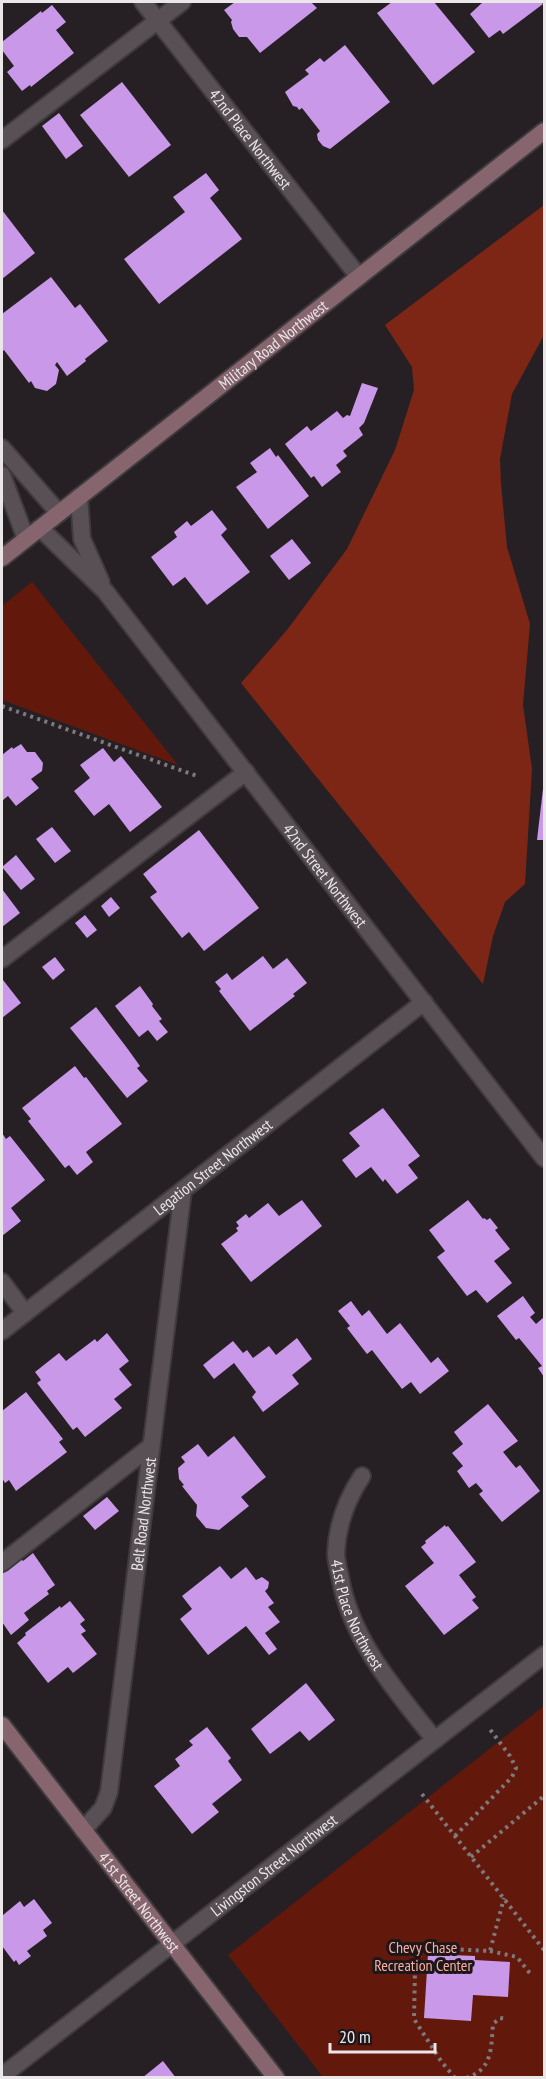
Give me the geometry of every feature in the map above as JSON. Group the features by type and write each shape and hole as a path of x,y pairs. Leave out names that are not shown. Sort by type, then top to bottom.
{"main road":[{"name":"Military Road Northwest","path":"2,558 544,131"},
{"name":"41st Street Northwest","path":"2,1725 276,2078"}],"street":[{"name":"42nd Place Northwest","path":"143,2 359,277"},
{"path":"4,133 182,2"},
{"path":"2,448 59,513"},
{"path":"2,475 26,539"},
{"name":"42nd Street Northwest","path":"79,497 82,539 105,591"},
{"name":"42nd Street Northwest","path":"40,528 105,591 544,1158"},
{"path":"2,959 246,772"},
{"name":"Legation Street Northwest","path":"2,1331 424,1002"},
{"name":"Belt Road Northwest","path":"83,1830 103,1808 109,1792 183,1190"},
{"path":"2,1282 25,1313"},
{"path":"2,1563 151,1446"},
{"name":"41st Place Northwest","path":"362,1476 350,1495 342,1517 336,1554 342,1588 352,1616 370,1652 402,1700 435,1740"},
{"name":"Livingston Street Northwest","path":"2,2076 544,1655"}],"path":[{"path":"2,706 197,776"},
{"path":"455,1836 512,1777 516,1768 489,1728"},
{"path":"422,1794 544,1950"},
{"path":"471,1857 544,1796"},
{"path":"490,1951 504,1898"},
{"path":"455,2078 414,2019 415,1970 420,1955 429,1948 490,1951 518,1957 532,1976"},
{"path":"470,2077 487,2064 491,2051 493,2024 500,2018 506,2019"}],"green space":[{"path":"32,582 178,765 2,700 2,606"},
{"name":"Chevy Chase Recreation Center","path":"544,1706 544,2077 323,2077 228,1955"}],"shaded area":[{"path":"544,205 544,335 512,394 500,459 507,547 530,624 523,705 532,769 525,884 505,902 493,936 483,984 241,683 287,630 347,549 395,450 414,390 412,367 385,325"}],"building":[{"path":"235,2 311,2 317,8 260,53 247,37 239,37 233,29 232,20 224,10"},
{"path":"392,2 434,2 475,52 433,85 377,13"},
{"path":"483,2 541,2 543,4 503,34 500,30 489,38 470,14"},
{"path":"52,5 66,22 56,30 74,53 31,87 30,85 22,91 7,72 14,66 2,50 2,42"},
{"path":"345,45 390,102 330,149 318,140 317,134 320,131 302,108 299,110 293,106 285,92 309,74 305,70 320,58 324,62"},
{"path":"122,82 171,145 129,177 80,115"},
{"path":"59,113 83,146 66,159 42,126"},
{"path":"206,173 219,190 210,198 242,239 159,304 124,259 185,212 173,197"},
{"path":"2,210 35,253 2,279"},
{"path":"51,277 75,308 80,304 108,341 67,376 57,362 55,365 59,370 56,384 47,391 35,388 31,381 29,383 4,350 2,352 2,314"},
{"path":"362,383 378,388 364,423 359,428 363,435 343,451 347,456 336,465 341,472 322,487 314,476 311,478 285,444 307,426 311,431 337,411 343,418 350,416"},
{"path":"270,448 309,496 268,529 236,487 257,472 250,463"},
{"path":"212,510 227,529 221,535 250,572 207,605 185,577 173,586 151,557 177,537 174,532 187,521 191,526"},
{"path":"292,539 311,563 289,580 270,556"},
{"path":"21,744 27,752 35,752 43,763 42,771 31,779 39,788 16,806 8,796 3,800 2,798 2,755 12,747 13,749"},
{"path":"103,748 114,762 121,756 162,807 130,832 109,804 94,816 74,791 90,778 80,765"},
{"path":"543,789 544,840 537,840"},
{"path":"52,827 71,851 55,863 36,839"},
{"path":"199,830 259,908 204,951 189,932 182,938 150,897 157,892 143,874"},
{"path":"16,855 35,879 21,890 2,867"},
{"path":"2,889 20,913 2,927"},
{"path":"111,897 120,908 109,917 101,906"},
{"path":"85,915 97,930 87,938 75,923"},
{"path":"263,956 273,969 287,958 307,983 293,994 295,996 250,1031 219,991 221,989 215,982 227,973 232,980"},
{"path":"55,957 65,970 53,980 42,967"},
{"path":"3,980 21,1003 2,1018 2,982"},
{"path":"140,986 162,1019 159,1021 168,1032 157,1041 148,1030 139,1037 115,1006"},
{"path":"96,1007 140,1066 137,1068 148,1081 127,1098 70,1028"},
{"path":"75,1066 122,1124 86,1152 93,1162 77,1175 69,1165 65,1168 28,1121 31,1119 22,1108"},
{"path":"383,1108 420,1156 408,1165 418,1178 397,1194 371,1167 356,1178 342,1160 360,1146 349,1133"},
{"path":"2,1133 6,1139 10,1136 45,1180 11,1208 21,1221 2,1236"},
{"path":"302,1200 322,1226 251,1282 221,1244 238,1231 236,1228 239,1226 236,1222 246,1214 249,1218 268,1203 279,1216"},
{"path":"468,1200 483,1219 490,1218 498,1228 495,1230 510,1249 494,1261 512,1283 487,1303 476,1290 467,1296 437,1257 445,1251 429,1230"},
{"path":"523,1296 535,1313 530,1317 536,1324 544,1317 544,1377 538,1368 542,1366 519,1338 516,1340 497,1316"},
{"path":"351,1301 362,1316 369,1310 387,1334 400,1323 431,1363 438,1357 449,1371 420,1394 411,1382 402,1389 372,1350 367,1354 347,1328 350,1326 338,1311"},
{"path":"107,1333 129,1361 119,1369 132,1385 114,1399 122,1408 85,1437 77,1427 73,1430 37,1383 41,1380 35,1372 59,1353 66,1361 95,1339 97,1342"},
{"path":"297,1338 312,1359 292,1375 299,1384 263,1412 252,1397 256,1392 234,1363 214,1379 203,1365 233,1341 243,1353 247,1350 253,1358 269,1346 276,1355"},
{"path":"26,1392 63,1439 59,1442 67,1452 16,1491 9,1480 5,1483 2,1478 2,1411"},
{"path":"488,1404 518,1441 503,1452 516,1468 520,1465 540,1491 502,1522 479,1494 483,1491 476,1483 469,1488 457,1471 463,1466 452,1453 463,1444 454,1432"},
{"path":"234,1436 266,1477 241,1497 249,1506 219,1530 206,1528 196,1516 197,1505 179,1479 178,1468 185,1462 181,1457 198,1444 208,1457"},
{"path":"107,1497 119,1511 95,1530 83,1516"},
{"path":"445,1525 476,1562 459,1575 476,1597 472,1600 479,1608 444,1635 405,1586 434,1563 421,1547"},
{"path":"33,1553 55,1585 47,1591 49,1594 24,1613 29,1620 11,1635 2,1622 2,1574"},
{"path":"220,1566 231,1579 246,1567 256,1580 262,1577 269,1582 265,1591 274,1603 268,1607 280,1622 265,1633 277,1649 269,1655 246,1626 208,1655 180,1619 192,1609 182,1596"},
{"path":"70,1601 85,1620 80,1624 86,1631 81,1634 97,1654 73,1673 68,1667 48,1683 17,1643 26,1635 25,1633"},
{"path":"306,1683 335,1720 309,1741 300,1731 270,1754 251,1729"},
{"path":"207,1727 231,1758 228,1761 242,1780 212,1804 219,1812 192,1834 154,1786 180,1766 175,1759 193,1745 189,1741"},
{"path":"34,1899 52,1923 43,1930 47,1936 27,1951 31,1956 19,1965 2,1946 2,1913 3,1915 20,1901 24,1907"},
{"path":"428,1954 475,1956 475,1960 510,1962 508,1997 473,1995 471,2021 424,2018"},
{"path":"163,2061 176,2078 142,2078"}]}
